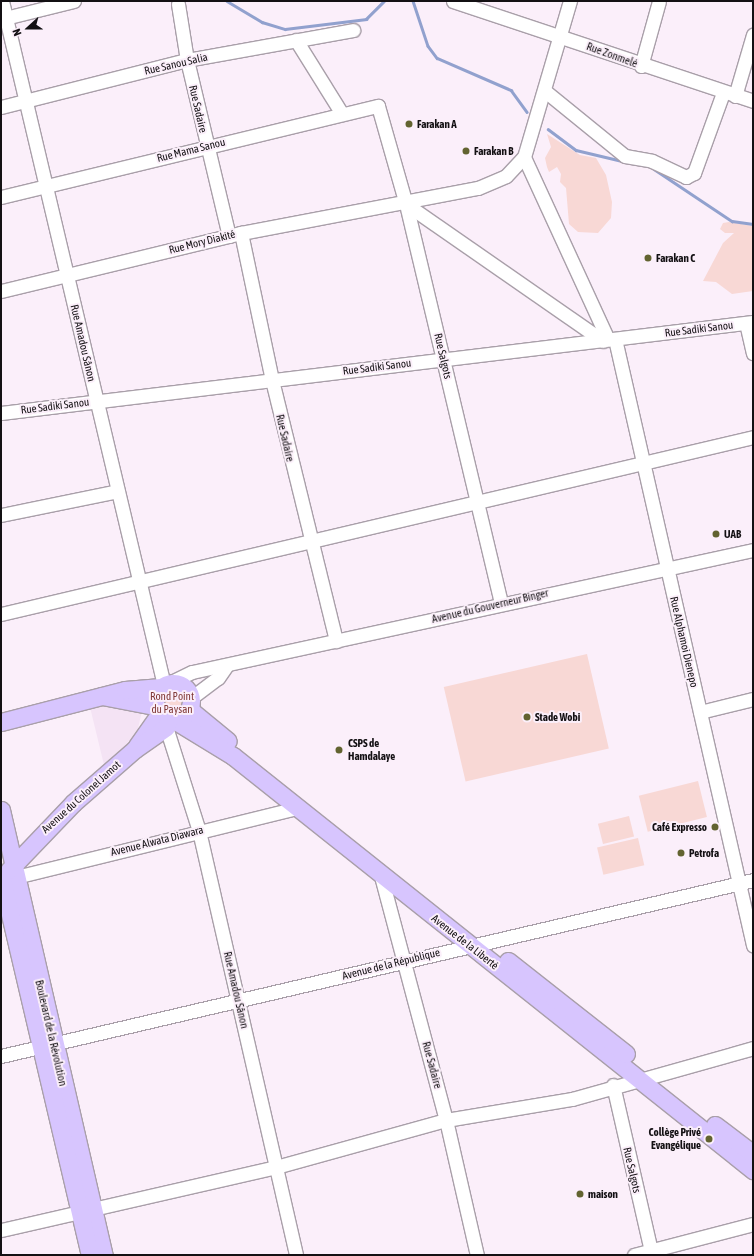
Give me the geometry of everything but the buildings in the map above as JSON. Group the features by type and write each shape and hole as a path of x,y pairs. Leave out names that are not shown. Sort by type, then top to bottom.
{"main road":[{"name":"Avenue du Gouverneur Binger","path":"1,722 100,696 165,685"},
{"name":"Avenue de la Liberté","path":"165,685 181,685 190,704 477,944 646,1077 753,1154"},
{"path":"165,685 154,697 165,717 190,704"},
{"name":"Avenue du Gouverneur Binger","path":"100,696 165,717"},
{"name":"Avenue de la Liberté","path":"165,717 228,753 381,876 477,944"},
{"name":"Avenue du Colonel Jamot","path":"6,869 135,749 151,722 165,717"},
{"name":"Boulevard de la Révolution","path":"1,810 6,869 86,1209 104,1255"},
{"name":"Avenue de la Liberté","path":"646,1077 753,1170"},
{"name":"Boulevard de la Révolution","path":"86,1209 90,1255"}],"street":[{"name":"Rue Amadou Sânon","path":"2,1 3,19 68,276 165,685"},
{"path":"3,19 74,1"},
{"name":"Rue Zonmelé","path":"453,1 473,4 494,17 560,36 641,66 753,101"},
{"path":"524,157 545,91 570,1"},
{"path":"641,66 659,1"},
{"name":"Rue Sadaire","path":"178,4 187,60 206,145 235,234 272,380 309,540 336,641"},
{"name":"Rue Sanou Salia","path":"1,107 187,60 353,30"},
{"path":"545,91 625,156 652,161 686,177 694,174 753,35"},
{"path":"296,40 342,114"},
{"name":"Rue Mama Sanou","path":"1,197 206,145 375,106 381,109"},
{"name":"Rue Salgots","path":"381,109 444,359 501,604"},
{"name":"Rue Mory Diakité","path":"1,291 68,276 235,234 406,204 491,184 511,172 524,157"},
{"name":"Rue Alphamoi Dienepo","path":"524,157 609,340 646,463 667,568 753,945"},
{"path":"406,204 609,340"},
{"path":"750,322 753,353"},
{"name":"Rue Sadiki Sanou","path":"1,413 750,322"},
{"path":"1,614 476,500 646,463 753,437"},
{"path":"1,515 118,491"},
{"name":"Avenue du Gouverneur Binger","path":"165,685 192,672 753,550"},
{"path":"190,704 218,678 227,665"},
{"path":"700,712 753,699"},
{"name":"Rue Amadou Sânon","path":"165,717 199,831 296,1255"},
{"name":"Avenue Alwata Diawara","path":"6,869 199,831 298,808"},
{"name":"Rue Sadaire","path":"381,876 446,1120 477,1255"},
{"name":"Avenue de la République","path":"1,1056 239,1003 404,960 753,880"},
{"path":"1,1230 86,1209 276,1168 446,1120 572,1099 612,1086 753,1048"},
{"name":"Rue Salgots","path":"612,1086 651,1253"},
{"path":"634,1255 651,1253 753,1224"}],"shaded area":[{"path":"105,701 142,711 136,737 105,769 89,703"}],"green space":[{"path":"547,134 580,155 596,158 606,175 612,202 611,218 598,233 578,232 569,224 566,188 560,182 561,174 557,167 549,172 547,167 545,158 551,147"},
{"path":"729,222 753,226 753,291 732,294 716,282 703,281 723,243 734,233 725,233 720,229 723,223"},
{"name":"Stade Wobi","path":"587,654 609,749 466,782 444,687"},
{"name":"Rond Point du Paysan","path":"173,689 182,693 186,702 182,711 173,715 164,711 160,702 164,693"},
{"path":"698,781 707,817 648,832 639,796"},
{"path":"629,816 634,836 603,844 598,824"},
{"path":"638,838 644,865 603,875 597,847"}],"waterway":[{"path":"227,1 262,22 285,29 366,19 384,1"},
{"path":"413,1 428,46 437,58 511,90 527,112"},
{"path":"548,129 576,150 622,161"},
{"path":"654,169 732,221 753,224"}],"place":[{"name":"Farakan A","path":"409,124"},
{"name":"Farakan B","path":"466,151"},
{"name":"Farakan C","path":"648,258"},
{"name":"UAB","path":"716,534"},
{"name":"Stade Wobi","path":"527,717"},
{"name":"CSPS de Hamdalaye","path":"339,750"},
{"name":"Café Expresso","path":"715,827"},
{"name":"Petrofa","path":"681,853"},
{"name":"Collège Privé Evangélique","path":"709,1139"},
{"name":"maison","path":"580,1194"}]}
